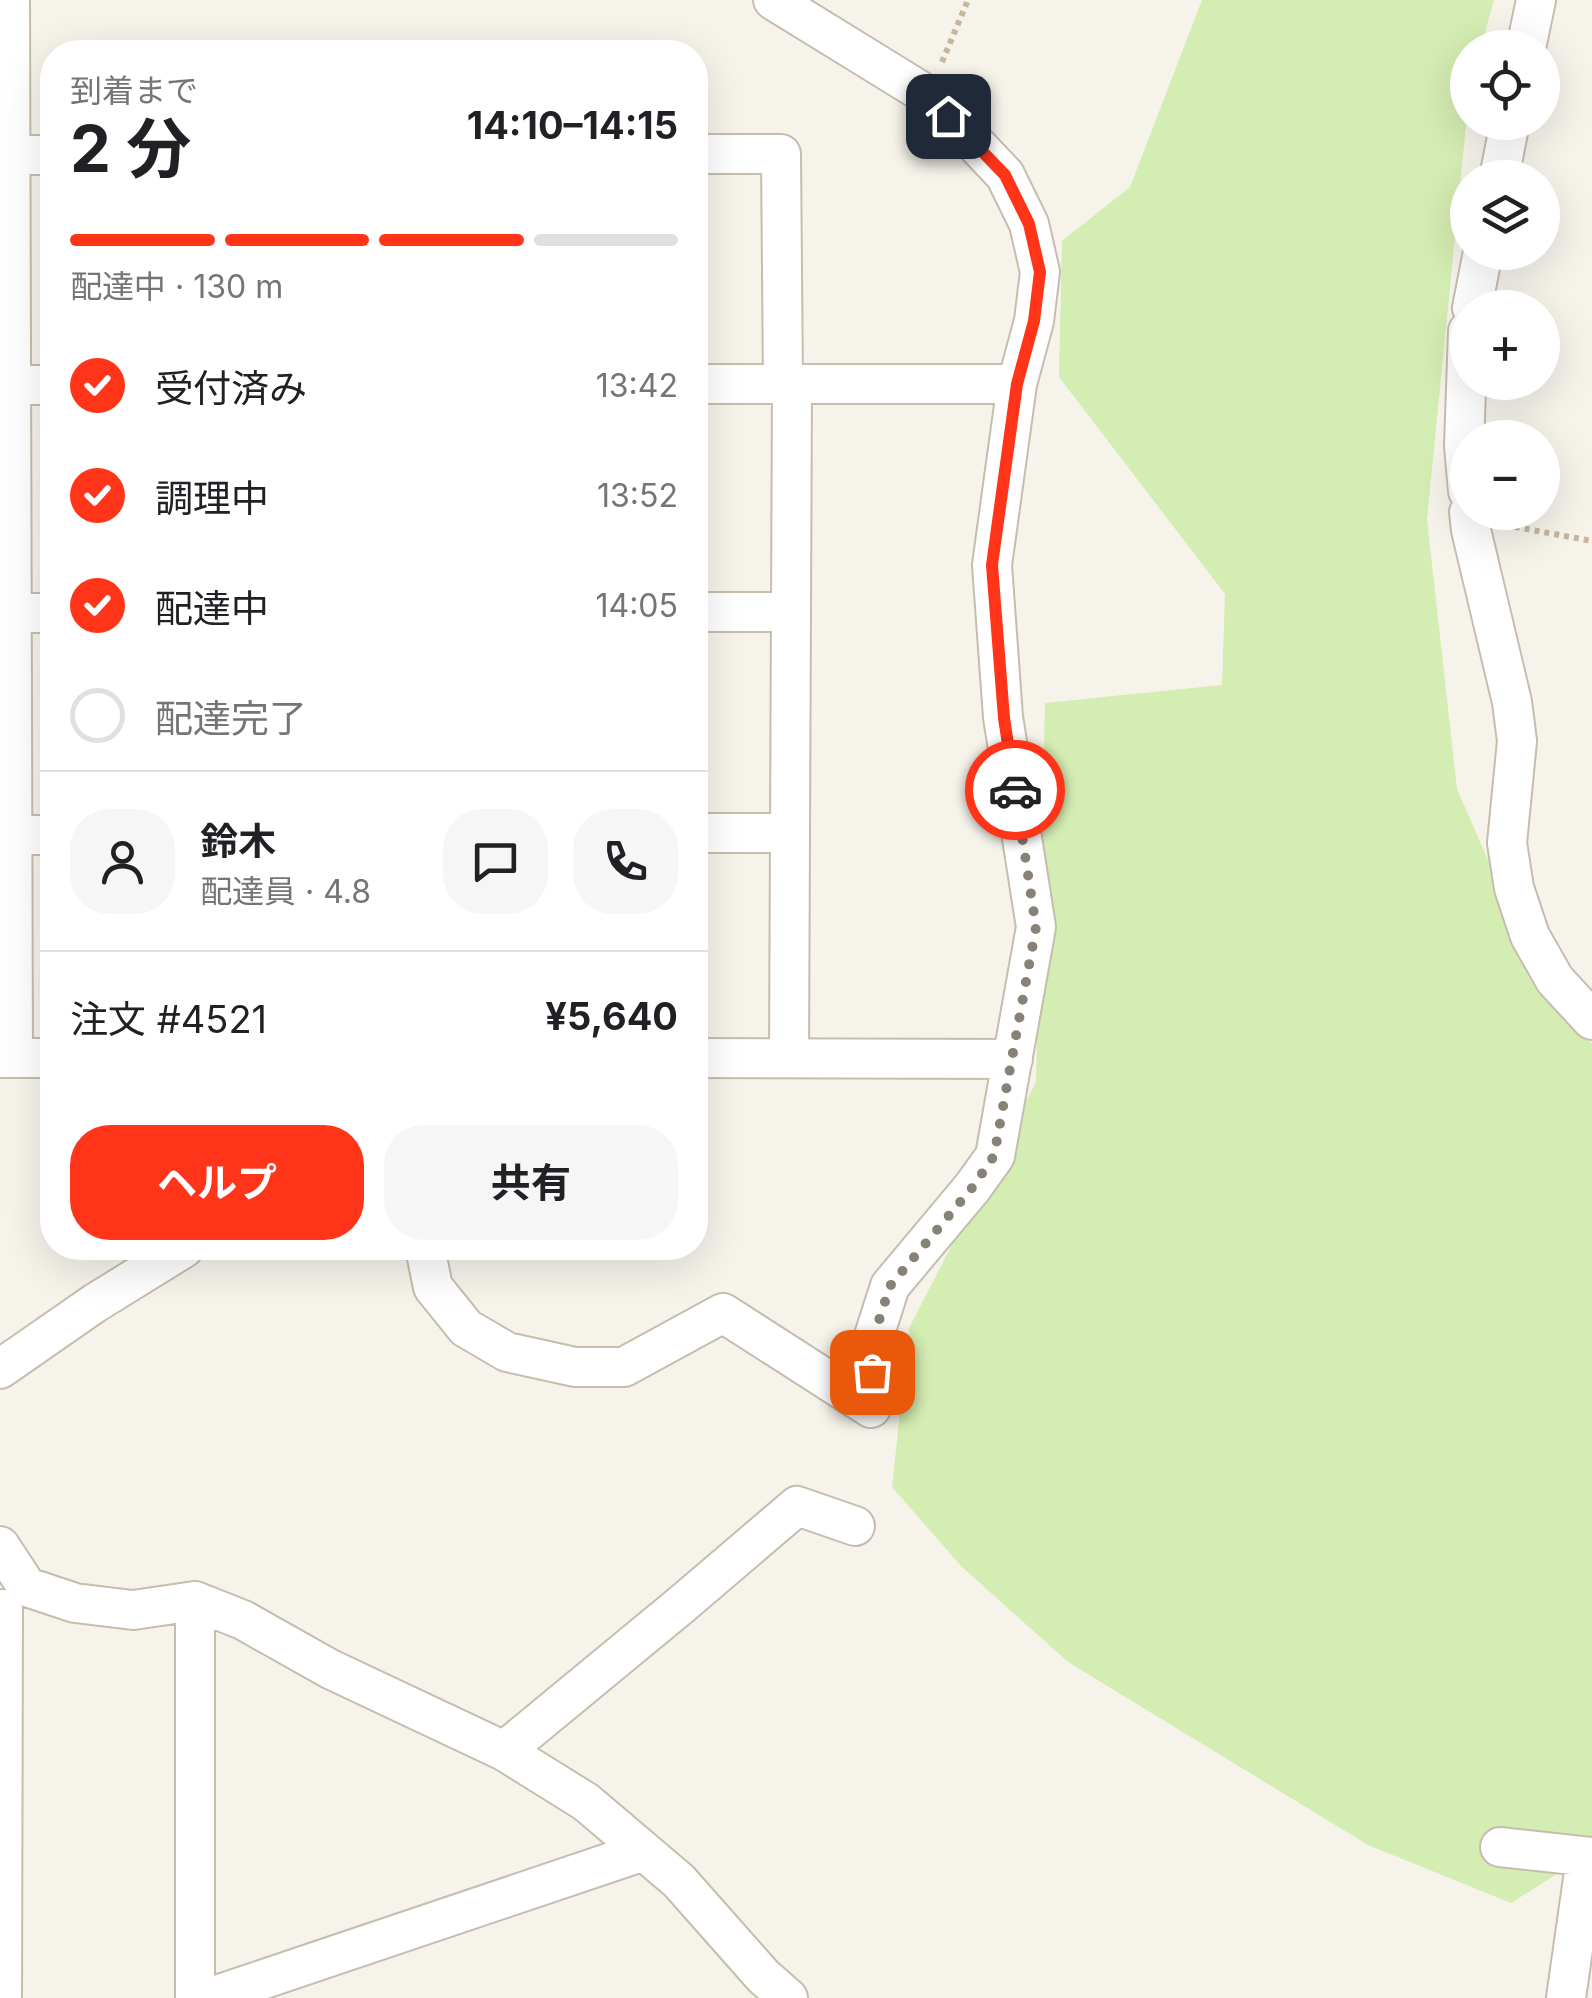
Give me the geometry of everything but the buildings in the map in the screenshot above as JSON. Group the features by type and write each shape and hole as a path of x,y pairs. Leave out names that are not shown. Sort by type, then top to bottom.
{"street":[{"path":"10,0 6,385 12,835 7,1058 40,1058"},
{"path":"427,1260 433,1287 466,1328 507,1352 574,1367 624,1367 722,1313 871,1408 874,1336 890,1286 994,1156 1036,927 1004,718 992,565 1017,384 1034,321 1040,272 1029,224 1005,175 928,95 774,0"},
{"path":"1530,30 1536,0"},
{"path":"708,154 781,154 791,612 789,1058"},
{"path":"11,155 40,155"},
{"path":"708,384 1017,384"},
{"path":"6,385 40,385"},
{"path":"1474,530 1512,702 1517,742 1507,844 1514,888 1530,936 1555,980 1592,1020"},
{"path":"708,612 791,612"},
{"path":"12,613 40,613"},
{"path":"708,834 790,833"},
{"path":"12,835 40,835"},
{"path":"708,1058 1013,1058"},
{"path":"0,1369 94,1303 164,1260"},
{"path":"504,1751 796,1506 854,1526"},
{"path":"0,1546 10,1602 2,1998"},
{"path":"195,1601 195,1998"},
{"path":"10,1602 75,1603 133,1610 195,1601 243,1620 330,1669 504,1751 586,1802 679,1881 762,1976 788,1998"},
{"path":"1500,1848 1589,1858 1566,1998"},
{"path":"208,1998 644,1851"}],"path":[{"path":"928,95 968,0"},
{"path":"1552,530 1592,541"}],"green space":[{"path":"1202,0 1494,0 1486,30 1450,30 1450,140 1465,140 1463,160 1450,160 1452,270 1427,519 1457,789 1548,997 1592,1044 1592,1852 1511,1903 1368,1845 1068,1662 961,1566 892,1487 909,1328 1036,1082 1045,703 1222,685 1225,594 1059,377 1062,241 1130,187"}],"way so far":[{"path":"872,1372 874,1336 890,1286 994,1156 1036,927 1015,790"}],"route":[{"path":"948,116 1005,175 1029,224 1040,272 1034,321 1017,384 992,565 1004,718 1015,790"}]}
